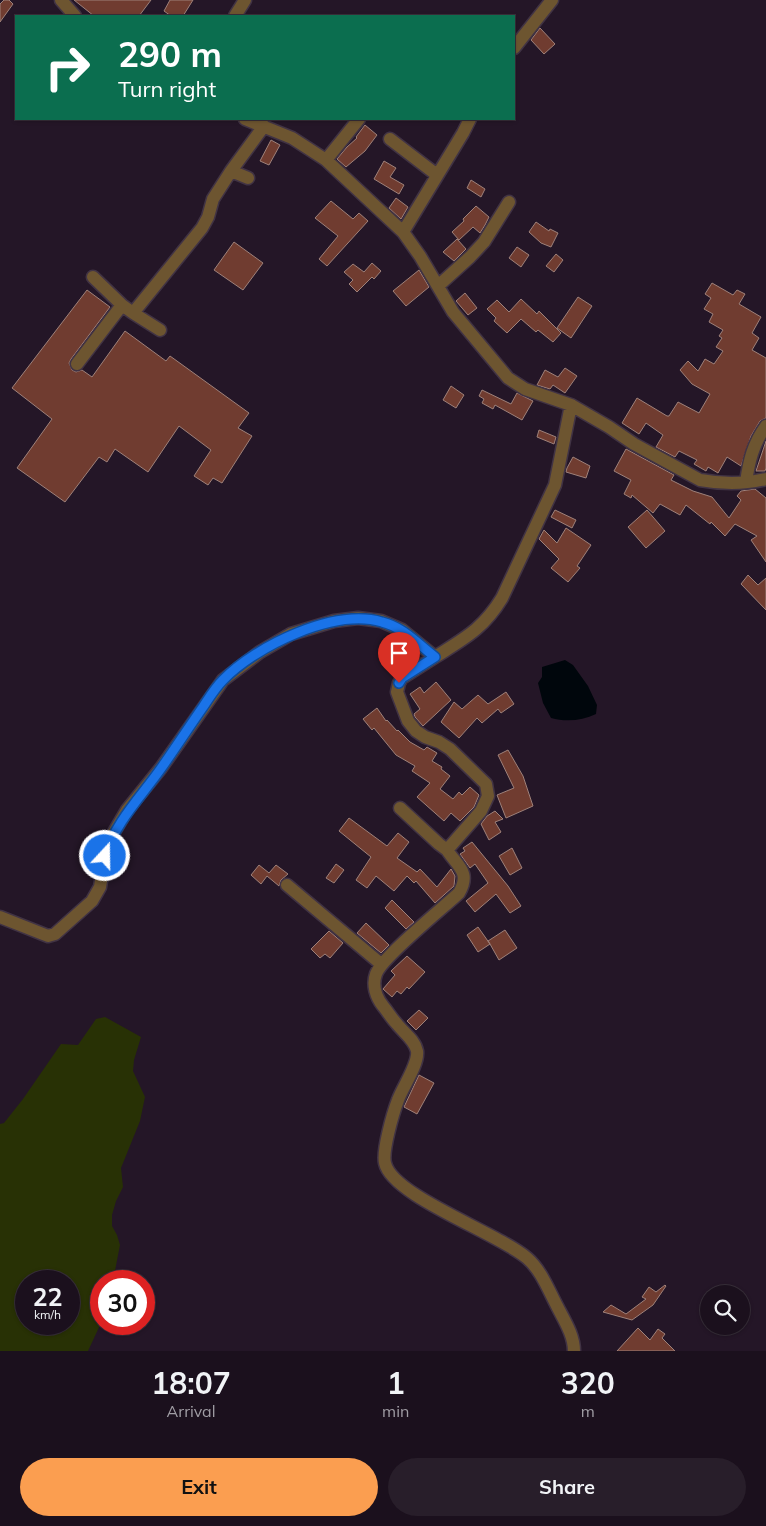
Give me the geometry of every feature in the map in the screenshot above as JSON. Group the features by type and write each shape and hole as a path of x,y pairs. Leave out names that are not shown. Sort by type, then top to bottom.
{"street":[{"path":"61,0 74,15"},
{"path":"236,15 244,0"},
{"path":"515,47 552,0"},
{"path":"249,120 292,138 326,160 403,232 420,256 453,312 508,378 525,389 572,405 639,447 700,480 746,482 766,478"},
{"path":"326,160 358,120"},
{"path":"403,232 464,133 470,120"},
{"path":"134,313 202,228 208,217 213,199 264,126"},
{"path":"390,139 437,175"},
{"path":"231,171 248,178"},
{"path":"438,286 484,242 509,202"},
{"path":"93,277 122,305 160,330"},
{"path":"77,364 122,305"},
{"path":"448,850 481,811 488,796 486,784 450,749 440,742 425,737 408,721 397,692 399,683 402,678 480,627 493,613 502,598 555,485 572,405"},
{"path":"746,482 754,444 766,426"},
{"path":"0,917 48,936 55,934 92,900 100,887 110,839 128,810 161,768 223,680 260,652 291,634 334,621 358,618 381,621 402,630 435,657"},
{"path":"400,808 448,850 464,873 463,885 459,893 381,964 375,975 374,987 380,1002 396,1024 411,1040 417,1052 414,1065 397,1101 385,1150 385,1163 391,1178 403,1187 463,1222 511,1246 528,1259 541,1274 562,1315 574,1343 574,1351"},
{"path":"287,885 381,964"}],"green space":[{"path":"105,1017 141,1037 134,1060 133,1071 145,1097 140,1121 121,1168 123,1187 112,1215 112,1226 120,1245 115,1270 90,1270 90,1335 95,1335 88,1351 0,1351 0,1124 4,1123 23,1099 61,1044 78,1045 96,1019"}],"shaded area":[{"path":"565,660 573,665 588,686 597,705 596,714 574,720 551,718 543,703 538,683 542,677 542,667"}],"building":[{"path":"4,0 9,0 13,4 0,22 0,4"},
{"path":"74,0 151,0 140,15 93,15"},
{"path":"170,0 193,0 184,15 170,15 164,11"},
{"path":"540,28 555,44 544,54 531,40"},
{"path":"365,125 377,135 365,151 346,167 337,159 357,138"},
{"path":"271,140 280,145 269,165 260,161"},
{"path":"384,161 396,168 390,177 404,185 399,194 374,179"},
{"path":"471,180 485,189 481,197 467,188"},
{"path":"396,198 408,207 401,219 389,208"},
{"path":"331,201 353,219 359,213 368,221 327,266 319,259 338,236 315,218"},
{"path":"476,206 489,217 485,225 480,233 473,227 459,240 452,232"},
{"path":"536,222 549,231 550,229 558,233 551,247 541,243 529,232"},
{"path":"457,239 466,249 454,261 443,252"},
{"path":"234,242 263,263 243,290 214,270"},
{"path":"517,247 529,255 521,267 509,258"},
{"path":"556,254 563,260 554,272 546,266"},
{"path":"372,263 381,271 357,292 349,284 353,280 344,272 353,264 364,272"},
{"path":"419,270 429,287 406,306 393,291"},
{"path":"712,283 733,295 737,290 745,294 739,304 761,317 752,333 759,338 752,350 766,358 766,418 760,421 751,436 741,466 727,457 718,473 708,467 706,471 694,464 697,460 679,451 675,457 656,447 663,435 646,423 639,434 622,423 637,398 667,416 669,416 678,402 699,413 710,394 692,384 680,370 688,361 698,371 705,359 714,364 723,351 716,347 722,338 719,336 723,330 709,322 713,314 704,309 711,298 705,294"},
{"path":"87,290 110,307 71,359 69,363 72,370 76,372 82,370 92,377 125,331 166,361 170,356 249,413 238,428 252,436 222,483 213,478 208,485 194,476 211,450 179,426 148,472 115,449 107,462 99,457 65,502 17,468 52,419 12,388"},
{"path":"465,293 477,308 468,315 456,301"},
{"path":"578,297 592,306 571,338 557,328"},
{"path":"521,299 537,314 539,311 561,333 553,342 538,330 536,332 521,319 507,333 494,321 496,318 487,309 497,300 509,312"},
{"path":"565,368 577,376 565,393 553,385 550,389 537,385 545,370 558,377"},
{"path":"451,386 464,395 456,408 443,400"},
{"path":"482,390 511,404 517,393 533,401 522,420 495,405 493,409 482,403 484,399 479,396"},
{"path":"539,430 556,437 554,444 537,437"},
{"path":"766,441 765,471 756,471"},
{"path":"626,449 674,475 671,480 693,491 712,497 729,518 741,500 737,496 741,491 755,489 766,498 766,562 751,540 757,536 735,524 725,536 711,522 710,524 686,505 680,515 660,504 653,513 632,495 631,498 624,494 631,480 614,471"},
{"path":"573,457 590,466 586,478 566,472"},
{"path":"555,510 576,520 572,528 551,517"},
{"path":"647,510 665,531 646,548 628,527"},
{"path":"566,528 591,545 577,566 580,568 568,582 551,568 559,559 539,539 544,530 557,543"},
{"path":"748,575 758,585 766,578 766,610 741,584"},
{"path":"436,682 451,700 423,726 415,717 414,714 420,709 410,694 420,687 424,693"},
{"path":"506,692 514,704 501,713 498,709 482,723 477,718 459,738 441,722 454,702 462,709 478,695 488,704"},
{"path":"377,708 386,721 410,742 424,750 427,747 437,753 432,761 442,767 441,769 450,776 440,789 453,799 459,792 462,795 470,787 479,795 474,807 460,821 451,813 444,821 417,797 430,783 412,771 415,766 396,755 374,728 372,730 363,719"},
{"path":"508,750 523,776 533,806 506,818 497,795 514,788 498,755"},
{"path":"495,811 503,819 495,822 501,832 489,840 481,824 487,816"},
{"path":"349,818 387,846 398,833 409,842 397,858 417,872 420,869 437,887 451,869 455,876 454,886 435,903 416,881 414,883 407,876 394,891 376,876 367,888 356,880 371,857 339,831"},
{"path":"472,842 508,886 521,906 510,913 496,894 475,912 466,901 488,883 475,864 470,868 460,854 465,851 463,848"},
{"path":"512,848 522,868 510,875 499,856"},
{"path":"336,864 344,870 334,883 326,878"},
{"path":"259,865 269,873 276,865 288,874 281,880 279,886 267,876 261,884 251,875"},
{"path":"392,900 414,922 406,929 385,908"},
{"path":"366,923 389,945 381,953 357,933"},
{"path":"478,927 490,944 478,952 467,935"},
{"path":"505,930 517,948 499,960 488,941"},
{"path":"329,931 343,943 330,958 325,954 320,958 311,949"},
{"path":"407,956 425,972 409,989 407,987 401,994 397,991 392,997 383,989 395,975 391,971"},
{"path":"419,1010 428,1018 416,1030 407,1021"},
{"path":"419,1075 434,1083 417,1114 404,1107"},
{"path":"665,1285 653,1305 632,1320 603,1312 611,1305 626,1314 646,1299 642,1297 649,1287 656,1292"},
{"path":"638,1328 650,1340 658,1329 665,1334 662,1338 675,1351 617,1351"}],"route":[{"path":"105,856 110,839 128,810 161,768 223,680 260,652 291,634 334,621 358,618 381,621 402,630 435,657 402,678 399,683"}]}
